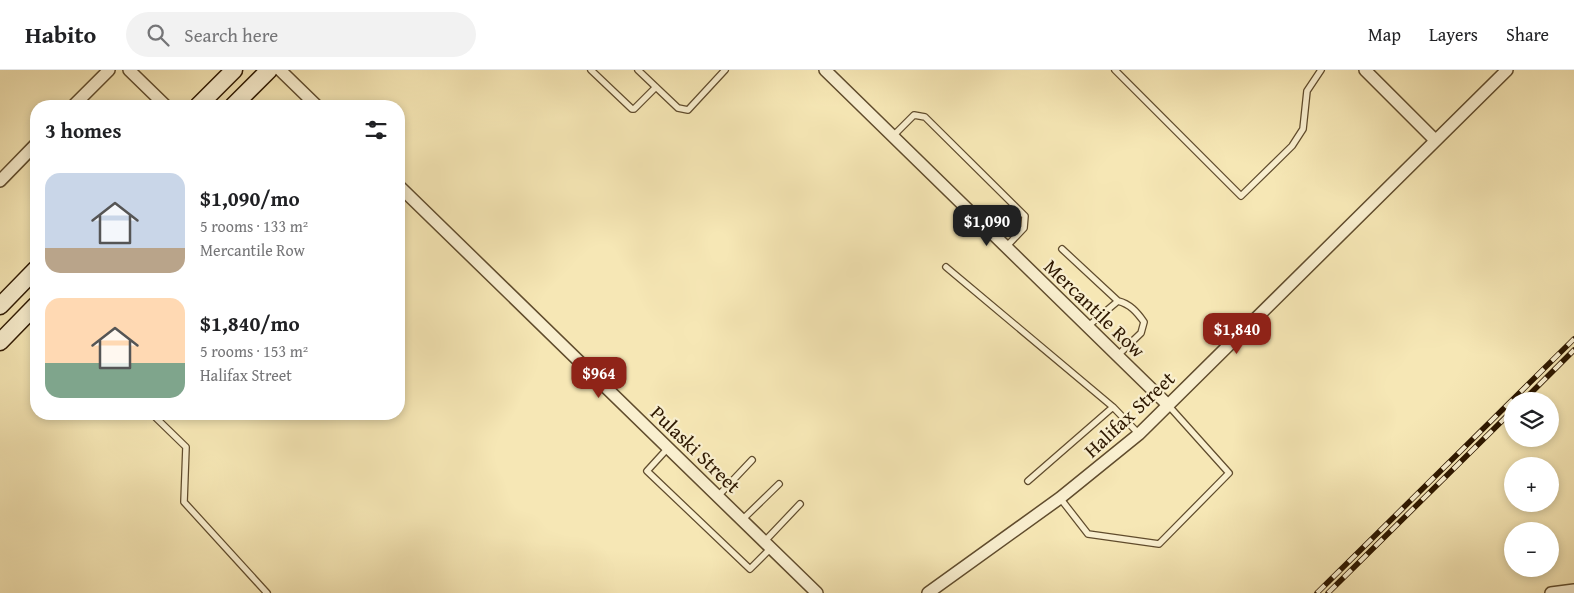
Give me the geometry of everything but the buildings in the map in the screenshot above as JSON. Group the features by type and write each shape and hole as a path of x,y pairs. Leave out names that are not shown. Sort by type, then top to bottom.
{"main road":[{"path":"204,100 234,70"},
{"path":"239,100 269,70"},
{"path":"0,306 30,275"},
{"path":"2,336 30,310"}],"street":[{"path":"79,100 109,70"},
{"path":"129,70 160,100"},
{"path":"280,70 311,100"},
{"name":"Mercantile Row","path":"825,70 1168,405"},
{"path":"1365,70 1436,140"},
{"name":"Halifax Street","path":"928,593 1060,498 1139,434 1507,70"},
{"path":"0,181 30,150"},
{"name":"Pulaski Street","path":"405,192 817,593"},
{"path":"1551,593 1574,590"}],"lane":[{"path":"591,70 632,109 656,87"},
{"path":"638,70 678,108 688,110 725,70"},
{"path":"1115,70 1241,196 1292,146 1303,129 1307,91 1319,71"},
{"path":"893,136 914,115 925,117 1025,216 1024,228 1006,247"},
{"path":"1062,249 1118,301 1127,304 1144,322 1140,333 1117,356"},
{"path":"946,266 1113,407 1139,434"},
{"path":"1087,327 1118,301"},
{"path":"1060,498 1088,534 1159,544 1229,473 1168,405"},
{"path":"1028,481 1113,407"},
{"path":"158,420 186,447 184,502 267,593"},
{"path":"668,448 646,470 750,569 800,504"},
{"path":"718,496 752,460"},
{"path":"742,520 779,484"}],"railway":[{"path":"1317,593 1574,339"},
{"path":"1532,392 1574,350"},
{"path":"1328,593 1504,419"}]}
